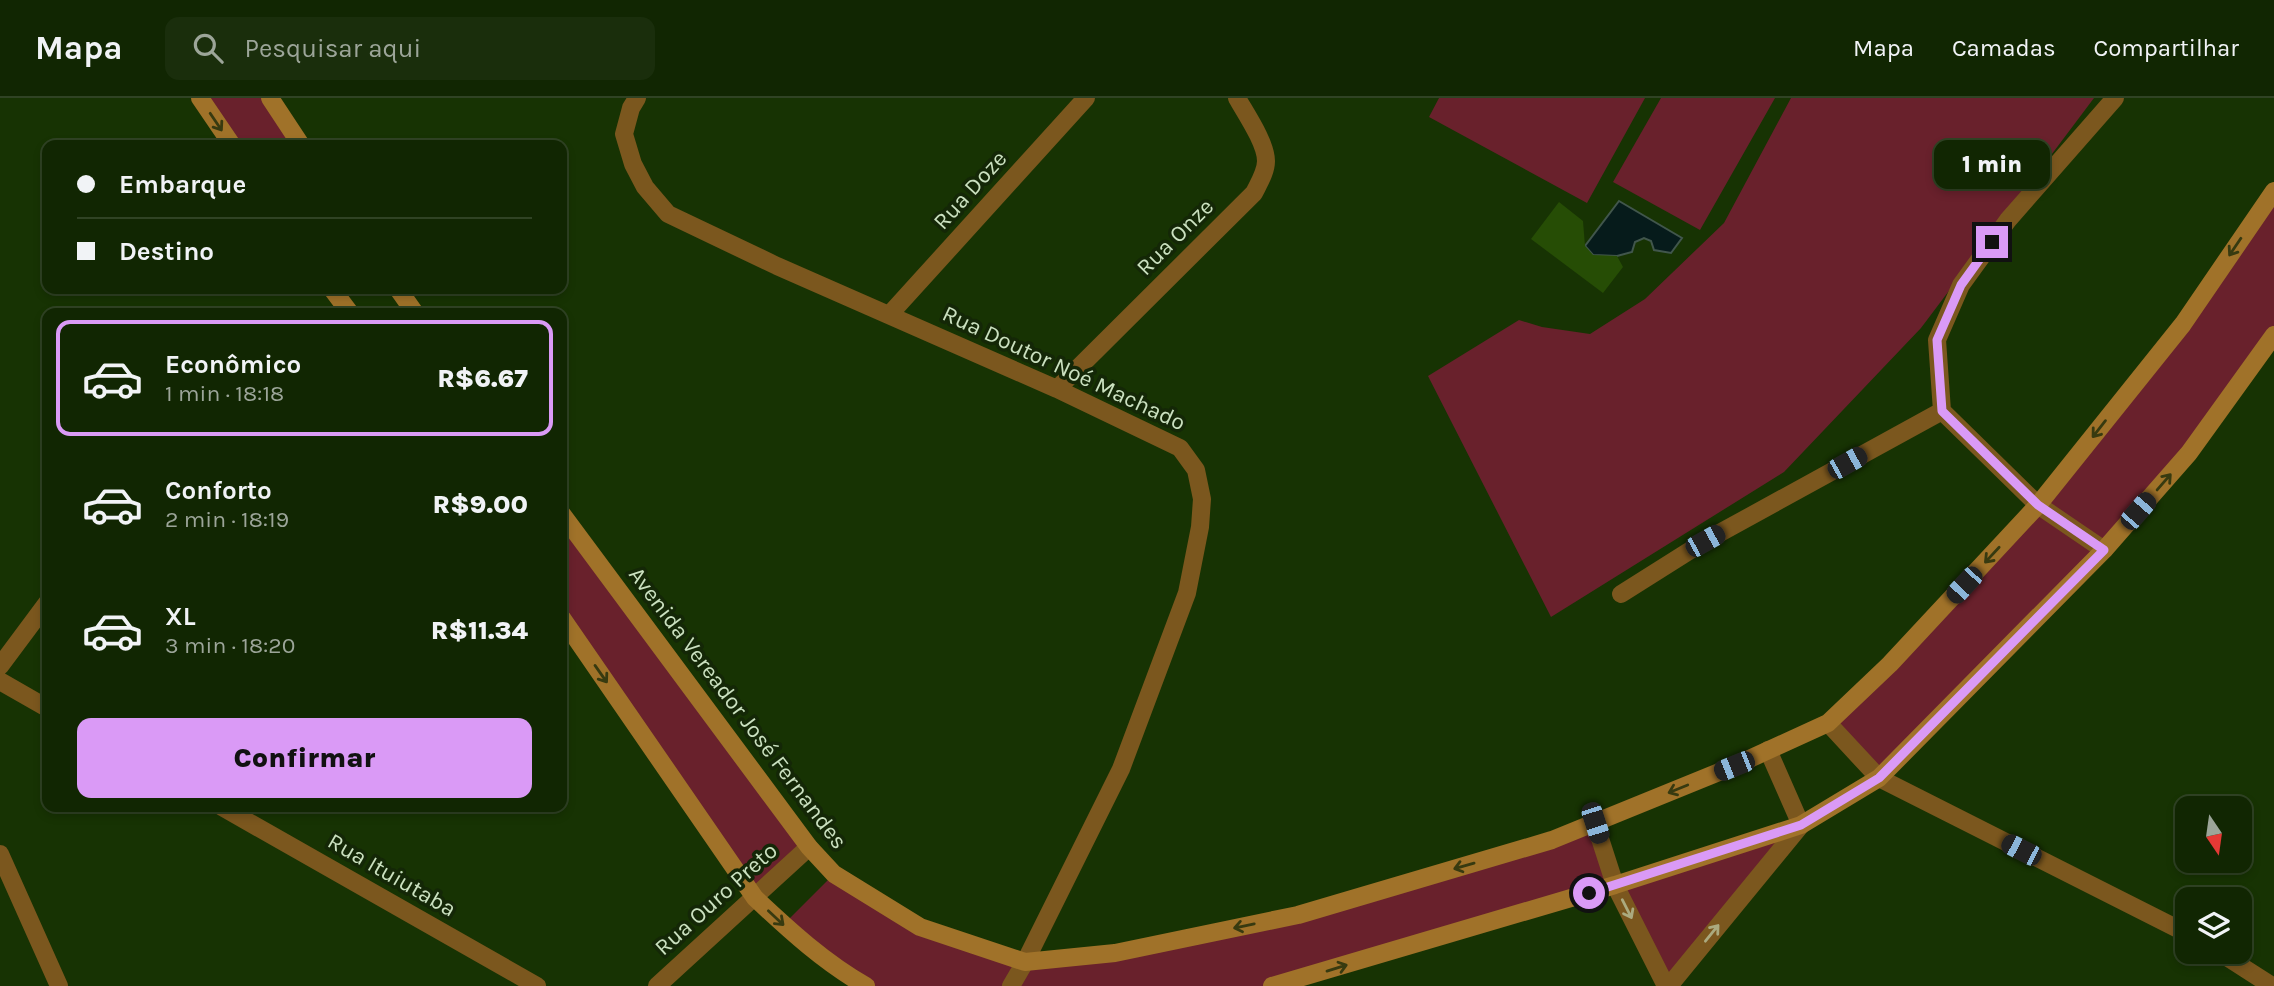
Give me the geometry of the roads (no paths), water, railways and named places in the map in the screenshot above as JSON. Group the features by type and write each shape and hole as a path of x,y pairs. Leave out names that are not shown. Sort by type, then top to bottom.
{"street":[{"path":"200,98 229,140"},
{"path":"270,98 298,140"},
{"name":"Rua Doutor Noé Machado","path":"637,98 631,107 624,134 633,164 645,187 668,214 776,266 1057,389 1180,448 1196,470 1202,499 1200,527 1187,593 1121,769 1011,986"},
{"name":"Rua Doze","path":"890,314 1086,98"},
{"name":"Rua Onze","path":"1057,389 1254,193 1263,176 1266,161 1262,146 1237,98"},
{"path":"2104,550 2038,505 1942,411 1937,340 1961,285 2008,220 2115,98"},
{"name":"Avenida Vereador José Fernandes","path":"567,521 809,848 834,874 920,928 1025,962 1115,953 1298,915 1552,840 1828,723 1890,664 2038,505 2183,324 2274,191"},
{"path":"1272,986 1615,885 1801,825 1879,778 2104,550 2189,453 2274,335"},
{"path":"1622,594 1705,541 1942,411"},
{"path":"0,666 42,610"},
{"path":"567,625 755,898 783,925 842,973 866,986"},
{"path":"0,681 42,705"},
{"path":"1828,723 1879,778 2175,927"},
{"path":"1768,750 1801,825"},
{"name":"Rua Ituiutaba","path":"231,812 537,986"},
{"path":"1595,823 1615,885 1668,986 1801,825"},
{"name":"Rua Ouro Preto","path":"657,986 809,848"},
{"path":"0,854 59,986"},
{"path":"2238,964 2272,986"}],"water":[{"path":"1619,201 1682,238 1671,253 1654,250 1651,241 1644,238 1635,242 1632,252 1617,256 1593,255 1585,246"}]}
